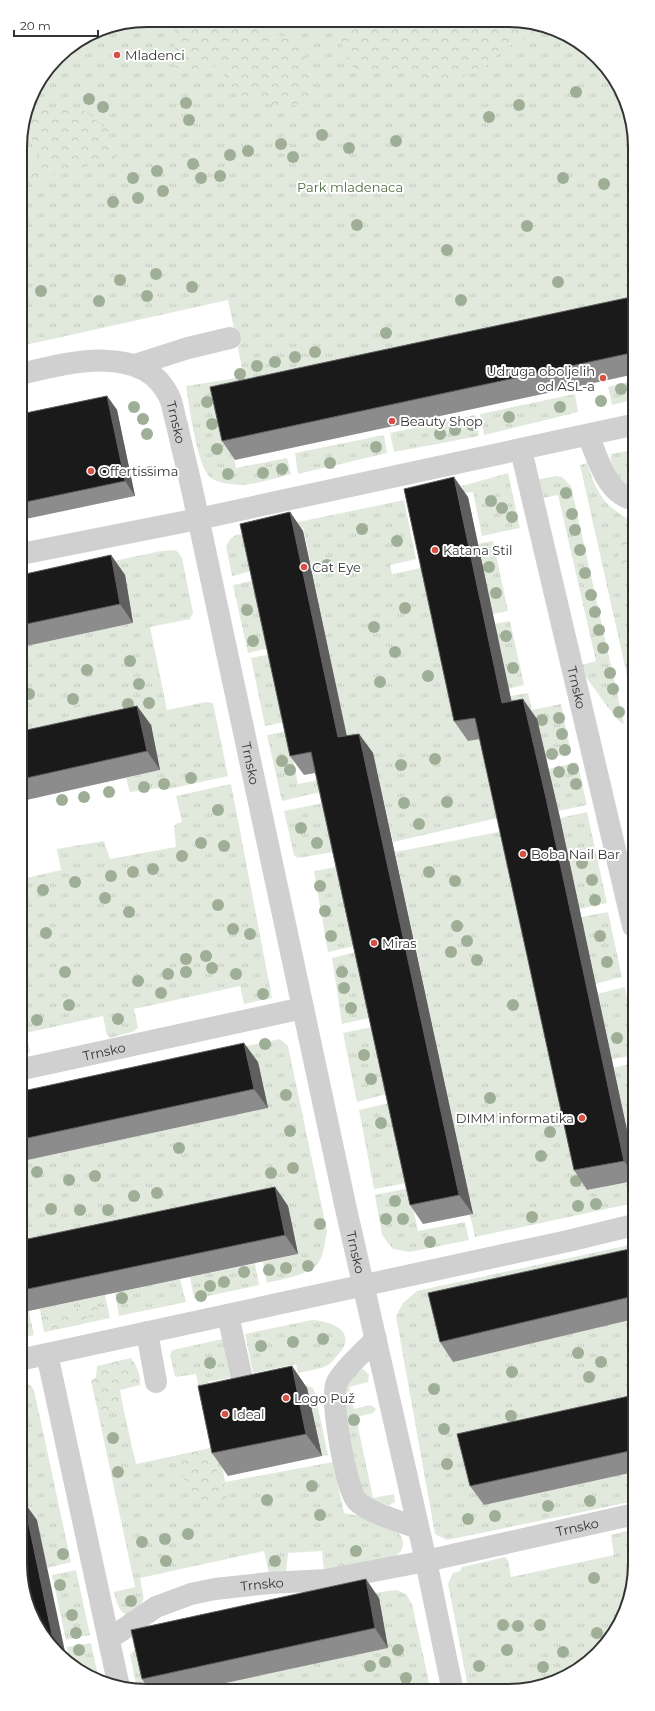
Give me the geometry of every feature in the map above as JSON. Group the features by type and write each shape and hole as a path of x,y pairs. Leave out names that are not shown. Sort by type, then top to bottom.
{"street":[{"name":"Trnsko","path":"135,365 188,348 230,338"},
{"name":"Trnsko","path":"27,373 71,363 114,362 135,365 148,371 158,379 170,398 198,519 303,1008 426,1561 451,1684"},
{"path":"27,553 198,519 628,426"},
{"path":"588,435 604,472 614,489 628,498"},
{"name":"Trnsko","path":"521,450 628,905"},
{"name":"Trnsko","path":"27,1068 303,1008"},
{"name":"Trnsko","path":"27,1358 628,1226"},
{"path":"228,1315 244,1388"},
{"path":"147,1332 156,1382"},
{"path":"376,1339 336,1383 333,1398 340,1445 351,1492 356,1500 365,1508 418,1528"},
{"path":"47,1354 118,1680"},
{"name":"Trnsko","path":"109,1639 156,1607 191,1594 215,1589 269,1583 318,1582 426,1561 628,1516"}],"green space":[{"name":"Park mladenaca","path":"139,27 516,27 546,33 575,47 593,62 612,87 624,116 627,132 628,320 224,407 236,468 287,458 291,474 260,482 235,485 217,481 210,477 205,471 197,448 186,386 244,377 228,300 27,345 27,139 31,116 36,101 47,80 62,62 80,47 94,39 116,31"},
{"path":"175,27 269,27 271,34 296,38 303,45 313,83 309,96 298,105 283,107 236,95 229,87 221,69 216,66 190,71 175,67"},
{"path":"340,27 516,27 537,31 535,34 503,49 480,72 428,84 413,72 401,69 369,74 356,71 344,53"},
{"path":"37,100 45,106 55,108 75,108 86,112 108,130 117,159 27,181 27,162 39,157 42,146 39,141 27,138 31,116"},
{"path":"628,382 628,401 612,405 608,387"},
{"path":"575,394 578,412 484,435 480,414"},
{"path":"475,415 479,436 394,452 390,433"},
{"path":"384,435 387,453 298,474 295,453"},
{"path":"628,451 628,486 620,479 614,470 611,454"},
{"path":"587,463 594,483 602,498 614,510 628,519 628,680 580,465"},
{"path":"508,473 520,528 482,536 473,492 464,493 462,486"},
{"path":"556,476 562,477 571,486 624,724 615,717 578,666 596,661 558,495 539,499 535,480"},
{"path":"404,500 416,559 390,565 392,574 430,566 468,740 489,737 506,816 393,842 373,754 351,757 303,527 246,541 251,571 232,576 226,546 230,539 236,535"},
{"path":"628,532 628,571 623,567 618,558 617,553 620,536"},
{"path":"493,541 508,611 493,614 477,544"},
{"path":"175,550 182,558 193,613 190,619 150,627 167,710 206,702 213,703 228,776 169,789 167,787 130,792 126,778 160,770 150,725 27,753 27,646 133,623 81,568 161,551"},
{"path":"255,580 269,648 248,653 233,585"},
{"path":"510,621 524,685 508,689 494,624"},
{"path":"271,654 285,722 265,726 251,658"},
{"path":"528,693 532,710 561,704 571,753 546,759 537,719 515,722 510,696"},
{"path":"287,731 298,784 318,780 320,792 282,801 267,735"},
{"path":"577,762 587,805 558,811 549,769"},
{"path":"231,784 272,998 244,1004 240,986 134,1009 138,1028 132,1032 110,1038 107,1035 103,1016 27,1033 27,878 61,870 57,849 104,841 110,859 176,847 174,827 176,824 182,822 176,796"},
{"path":"323,803 333,852 298,858 294,855 284,811"},
{"path":"587,812 607,903 579,909 560,818"},
{"path":"509,830 588,1190 628,1182 628,1204 475,1237 470,1215 473,1214 395,852"},
{"path":"336,867 355,946 328,952 314,871"},
{"path":"608,912 622,977 595,984 581,917"},
{"path":"356,952 369,1018 342,1024 332,958"},
{"path":"625,987 628,1003 628,1056 611,1060 597,994"},
{"path":"372,1027 386,1094 357,1102 343,1033"},
{"path":"27,1038 30,1052 27,1053"},
{"path":"280,1039 288,1046 327,1231 322,1255 315,1267 302,1274 267,1283 263,1262 298,1254 27,1262 27,1160 267,1108 258,1063 219,1052"},
{"path":"628,1064 628,1136 627,1136 613,1068"},
{"path":"389,1103 407,1183 374,1189 359,1110"},
{"path":"409,1188 418,1231 465,1222 469,1240 410,1252 393,1249 382,1235 375,1195"},
{"path":"628,1245 628,1502 447,1540 435,1534 396,1316 403,1303 417,1291"},
{"path":"255,1264 259,1285 194,1299 190,1277"},
{"path":"180,1279 186,1302 119,1316 115,1293"},
{"path":"105,1295 110,1318 44,1332 40,1309"},
{"path":"93,1305 98,1306 97,1311 86,1318 82,1324 44,1332 41,1315 62,1313"},
{"path":"27,1311 29,1311 34,1335 27,1336"},
{"path":"312,1320 335,1326 345,1335 343,1348 330,1364 322,1368 298,1373 296,1364 253,1373 245,1334"},
{"path":"223,1339 230,1378 208,1382 210,1392 200,1394 196,1374 175,1376 170,1355 172,1350"},
{"path":"131,1358 138,1371 140,1385 120,1390 123,1407 98,1412 91,1381 96,1377 97,1366"},
{"path":"363,1369 369,1375 368,1382 349,1387 354,1409 371,1405 376,1409 373,1413 356,1417 373,1498 394,1494 395,1502 389,1505 361,1498 338,1392 359,1370"},
{"path":"27,1384 30,1385 34,1390 71,1562 47,1568 37,1521 27,1523"},
{"path":"305,1385 313,1388 315,1393 328,1455 322,1456"},
{"path":"211,1400 225,1482 333,1462 344,1513 379,1522 396,1530 401,1536 403,1543 400,1552 393,1558 324,1571 322,1551 288,1553 286,1574 269,1573 264,1551 140,1578 143,1597 142,1603 126,1615 123,1613 118,1605 114,1592 135,1587 98,1412 123,1407 136,1464 211,1448"},
{"path":"211,1448 219,1478 226,1491 226,1498 212,1502 197,1501 184,1479 176,1456"},
{"path":"628,1531 628,1572 626,1587 616,1617 608,1631 593,1649 575,1664 561,1672 539,1680 508,1684 467,1684 448,1584 453,1573 460,1571 462,1567 505,1557 508,1560 511,1577 614,1555 611,1535"},
{"path":"76,1570 90,1635 66,1640 52,1575"},
{"path":"397,1590 406,1594 412,1604 429,1684 136,1683 130,1655 138,1645 326,1602"},
{"path":"91,1643 97,1673 80,1664 68,1654 67,1647"}],"building":[{"path":"628,298 628,354 222,441 210,387"},
{"path":"107,396 125,481 27,502 27,413"},
{"path":"454,477 502,703 523,699 546,798 624,1161 574,1170 475,718 454,721 404,489"},
{"path":"290,512 338,737 359,734 459,1195 410,1205 311,752 290,756 240,524"},
{"path":"111,555 120,604 27,624 27,574"},
{"path":"137,706 147,751 27,778 27,730"},
{"path":"244,1043 254,1089 27,1138 27,1090"},
{"path":"275,1187 285,1235 27,1289 27,1239"},
{"path":"628,1249 628,1297 440,1342 428,1293"},
{"path":"292,1366 306,1434 212,1453 198,1386"},
{"path":"628,1396 628,1451 470,1486 457,1434"},
{"path":"27,1516 53,1638 39,1617 31,1595 27,1564"},
{"path":"366,1579 375,1628 142,1679 131,1630"}],"place":[{"name":"Mladenci","path":"117,55"},
{"name":"Udruga oboljelih od ASL-a","path":"603,378"},
{"name":"Beauty Shop","path":"392,421"},
{"name":"Offertissima","path":"91,471"},
{"name":"Katana Stil","path":"435,550"},
{"name":"Cat Eye","path":"304,567"},
{"name":"Boba Nail Bar","path":"523,854"},
{"name":"Miras","path":"374,943"},
{"name":"DIMM informatika","path":"582,1118"},
{"name":"Logo Puž","path":"286,1398"},
{"name":"Ideal","path":"225,1414"}]}
